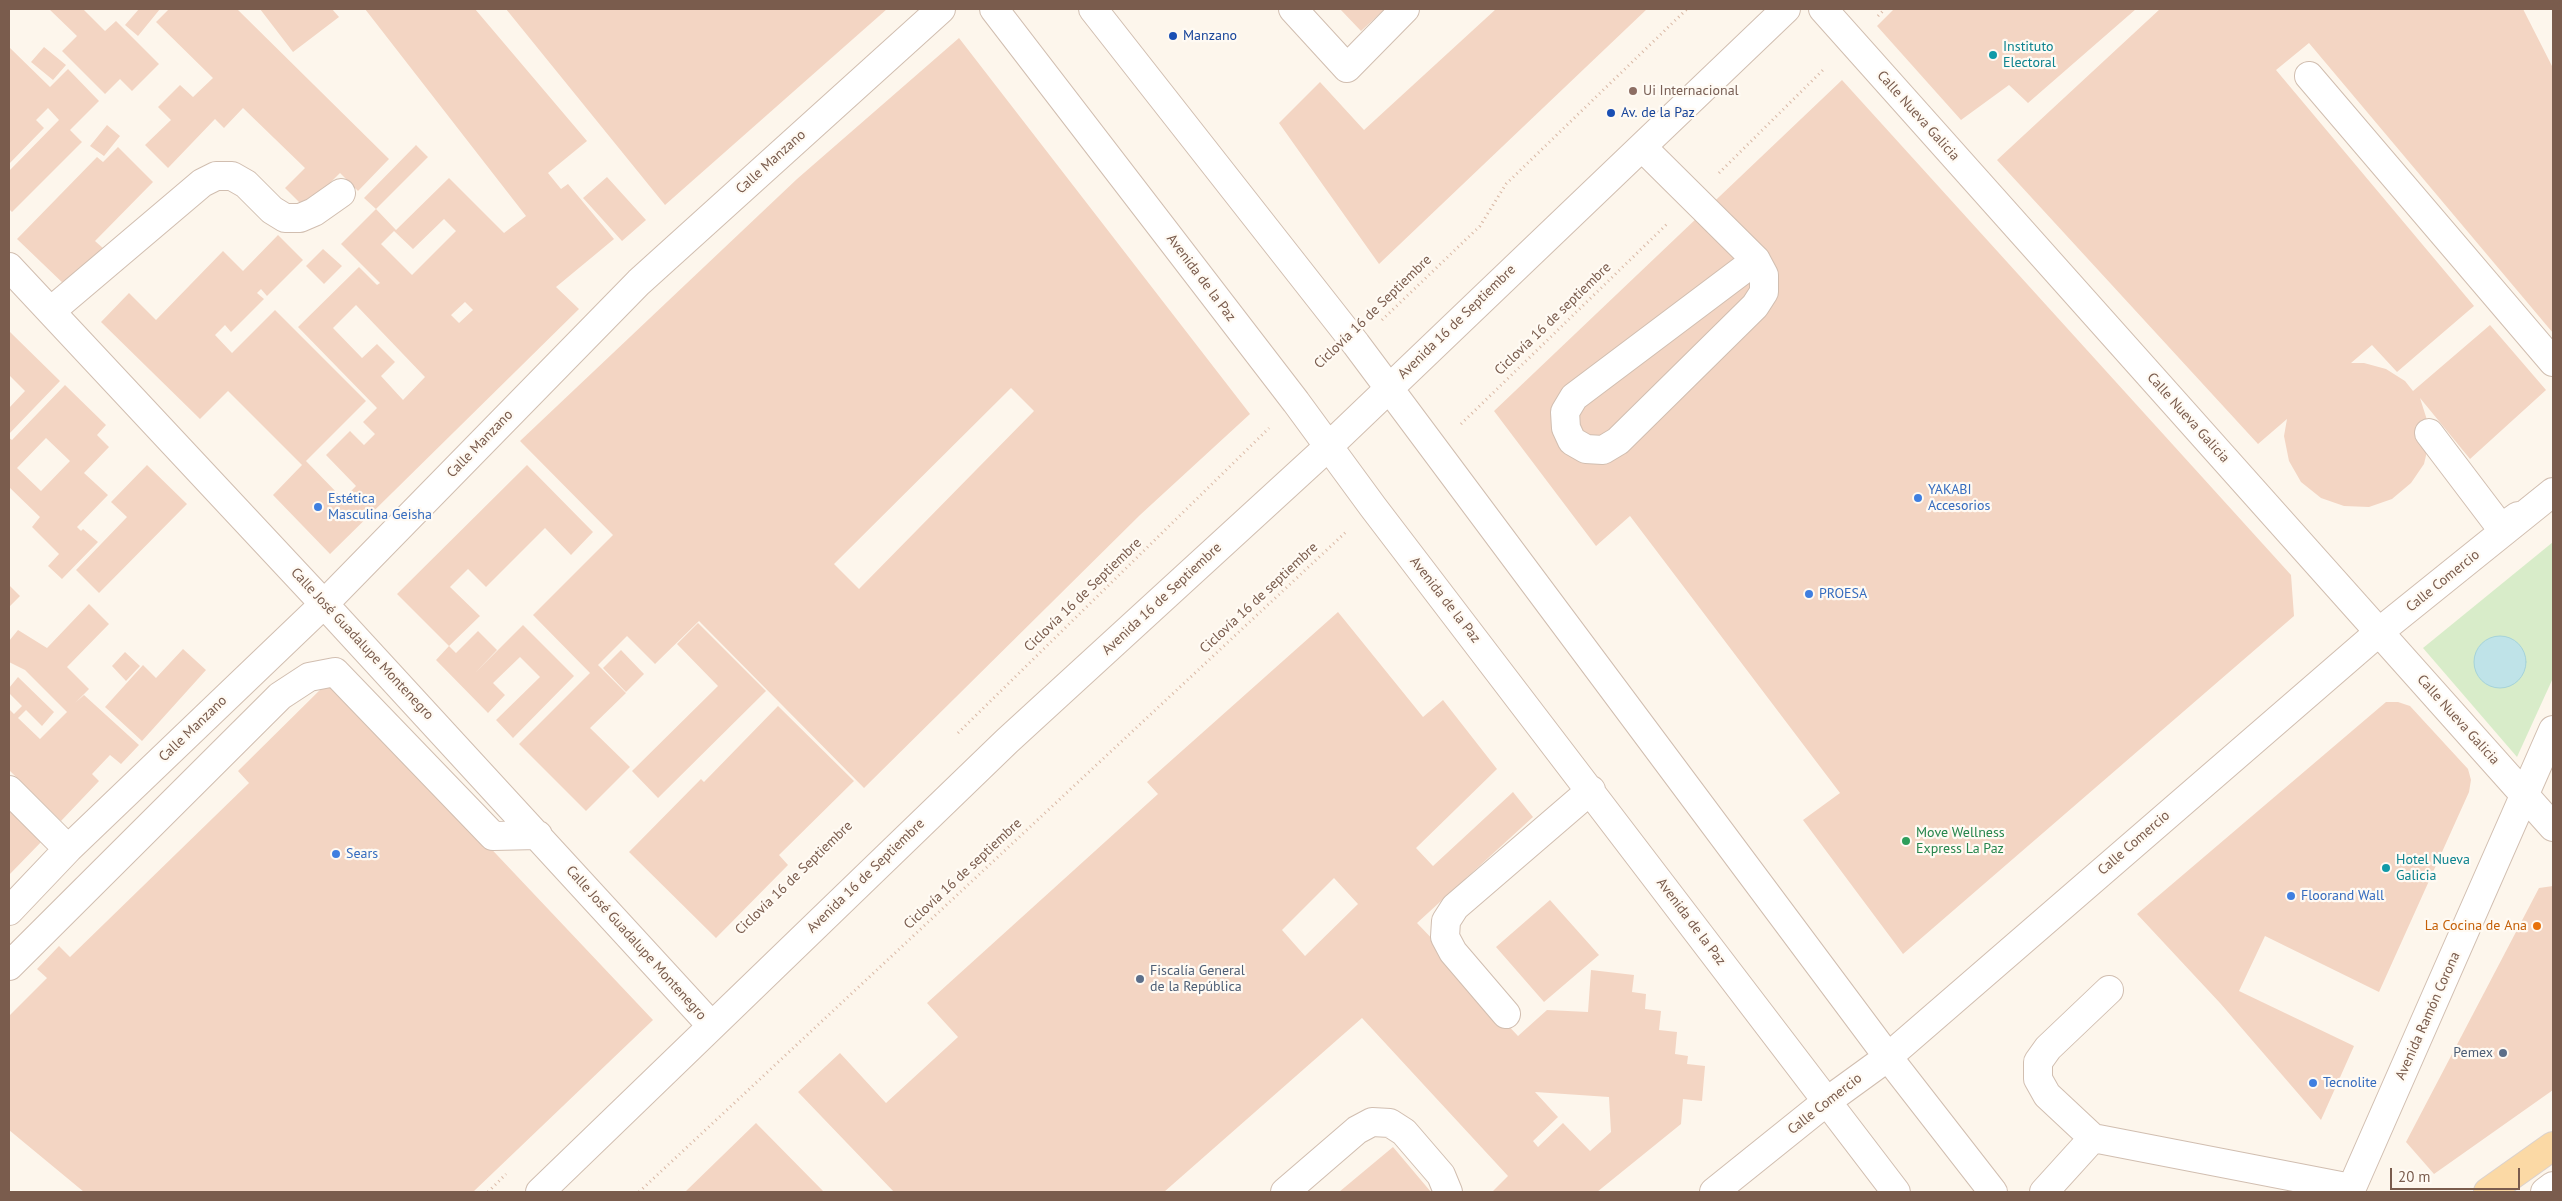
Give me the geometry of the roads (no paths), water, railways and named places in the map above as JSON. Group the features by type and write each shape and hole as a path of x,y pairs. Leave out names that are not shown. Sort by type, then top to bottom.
{"main road":[{"path":"2488,1192 2553,1146"}],"street":[{"name":"Calle Manzano","path":"9,911 68,849 324,604 639,282 941,9"},
{"name":"Avenida de la Paz","path":"994,9 1296,402 1373,507 1896,1192"},
{"path":"1093,9 1356,344 1888,1057 1993,1192"},
{"path":"1293,9 1347,68 1404,9"},
{"name":"Avenida 16 de Septiembre","path":"540,1192 1007,741 1328,446 1786,9"},
{"name":"Calle Nueva Galicia","path":"1823,9 2553,827"},
{"path":"2309,76 2553,362"},
{"path":"1642,147 1756,260 1764,275 1764,292 1756,306 1618,442 1603,450 1586,449 1572,440 1566,428 1565,412 1574,397 1756,260"},
{"path":"51,311 202,183 216,176 232,176 246,184 272,210 285,218 300,218 314,212 341,193"},
{"name":"Calle José Guadalupe Montenegro","path":"9,267 538,835 711,1025"},
{"path":"2429,434 2501,528 2553,491"},
{"name":"Calle Comercio","path":"1714,1192 1826,1102 1888,1057 2379,632 2553,491"},
{"path":"9,966 280,696 309,677 335,672 493,836 538,835"},
{"name":"Avenida Ramón Corona","path":"2350,1190 2526,796 2553,730"},
{"path":"9,790 68,849"},
{"path":"1506,1014 1453,952 1445,937 1446,921 1455,907 1590,790"},
{"path":"2109,990 2048,1048 2038,1062 2038,1079 2047,1095 2093,1138 2350,1190"},
{"path":"1285,1192 1357,1130 1372,1122 1390,1123 1404,1132 1441,1174 1448,1192"},
{"path":"2044,1192 2093,1138"},
{"path":"2545,1192 2553,1186"}],"water":[{"path":"2495,636 2505,636 2519,643 2526,657 2526,667 2519,681 2505,688 2495,688 2485,684 2478,677 2474,667 2474,657 2478,647 2485,640"}],"place":[{"name":"Manzano","path":"1173,36"},
{"name":"Instituto Electoral","path":"1993,55"},
{"name":"Ui Internacional","path":"1633,91"},
{"name":"Av. de la Paz","path":"1611,113"},
{"name":"YAKABI Accesorios","path":"1918,498"},
{"name":"Estética Masculina Geisha","path":"318,507"},
{"name":"PROESA","path":"1809,594"},
{"name":"Move Wellness Express La Paz","path":"1906,841"},
{"name":"Sears","path":"336,854"},
{"name":"Hotel Nueva Galicia","path":"2386,868"},
{"name":"Floorand Wall","path":"2291,896"},
{"name":"La Cocina de Ana","path":"2537,926"},
{"name":"Fiscalía General de la República","path":"1140,979"},
{"name":"Pemex","path":"2503,1053"},
{"name":"Tecnolite","path":"2313,1083"}]}
